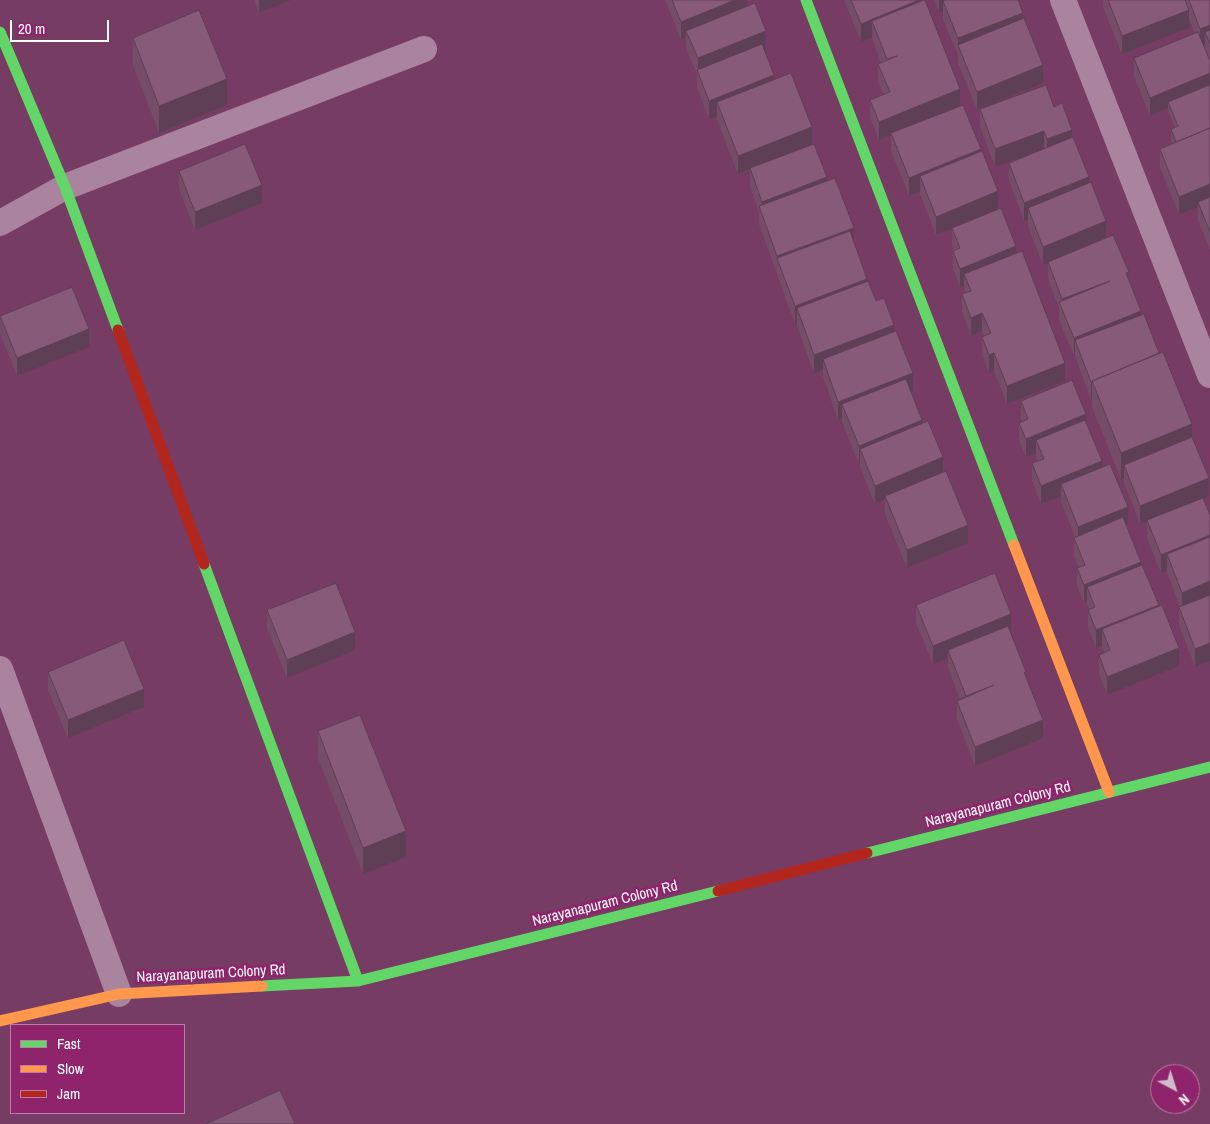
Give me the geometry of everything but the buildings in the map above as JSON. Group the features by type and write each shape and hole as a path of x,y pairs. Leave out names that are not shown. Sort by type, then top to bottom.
{"street":[{"path":"806,0 1109,792"},
{"path":"1063,0 1210,375"},
{"path":"0,32 65,187 358,981"},
{"path":"0,223 65,187 424,49"},
{"path":"0,669 119,994"},
{"name":"Narayanapuram Colony Rd","path":"0,1021 119,994 358,981 1210,767"}],"traffic: fast":[{"path":"806,0 1014,545"},
{"path":"0,32 65,187 118,330"},
{"path":"204,564 358,981"},
{"path":"867,853 1210,767"},
{"path":"262,986 358,981 718,891"}],"traffic: slow":[{"path":"1014,545 1109,792"},
{"path":"0,1021 119,994 262,986"}],"traffic: jam":[{"path":"118,330 204,564"},
{"path":"718,891 867,853"}]}
